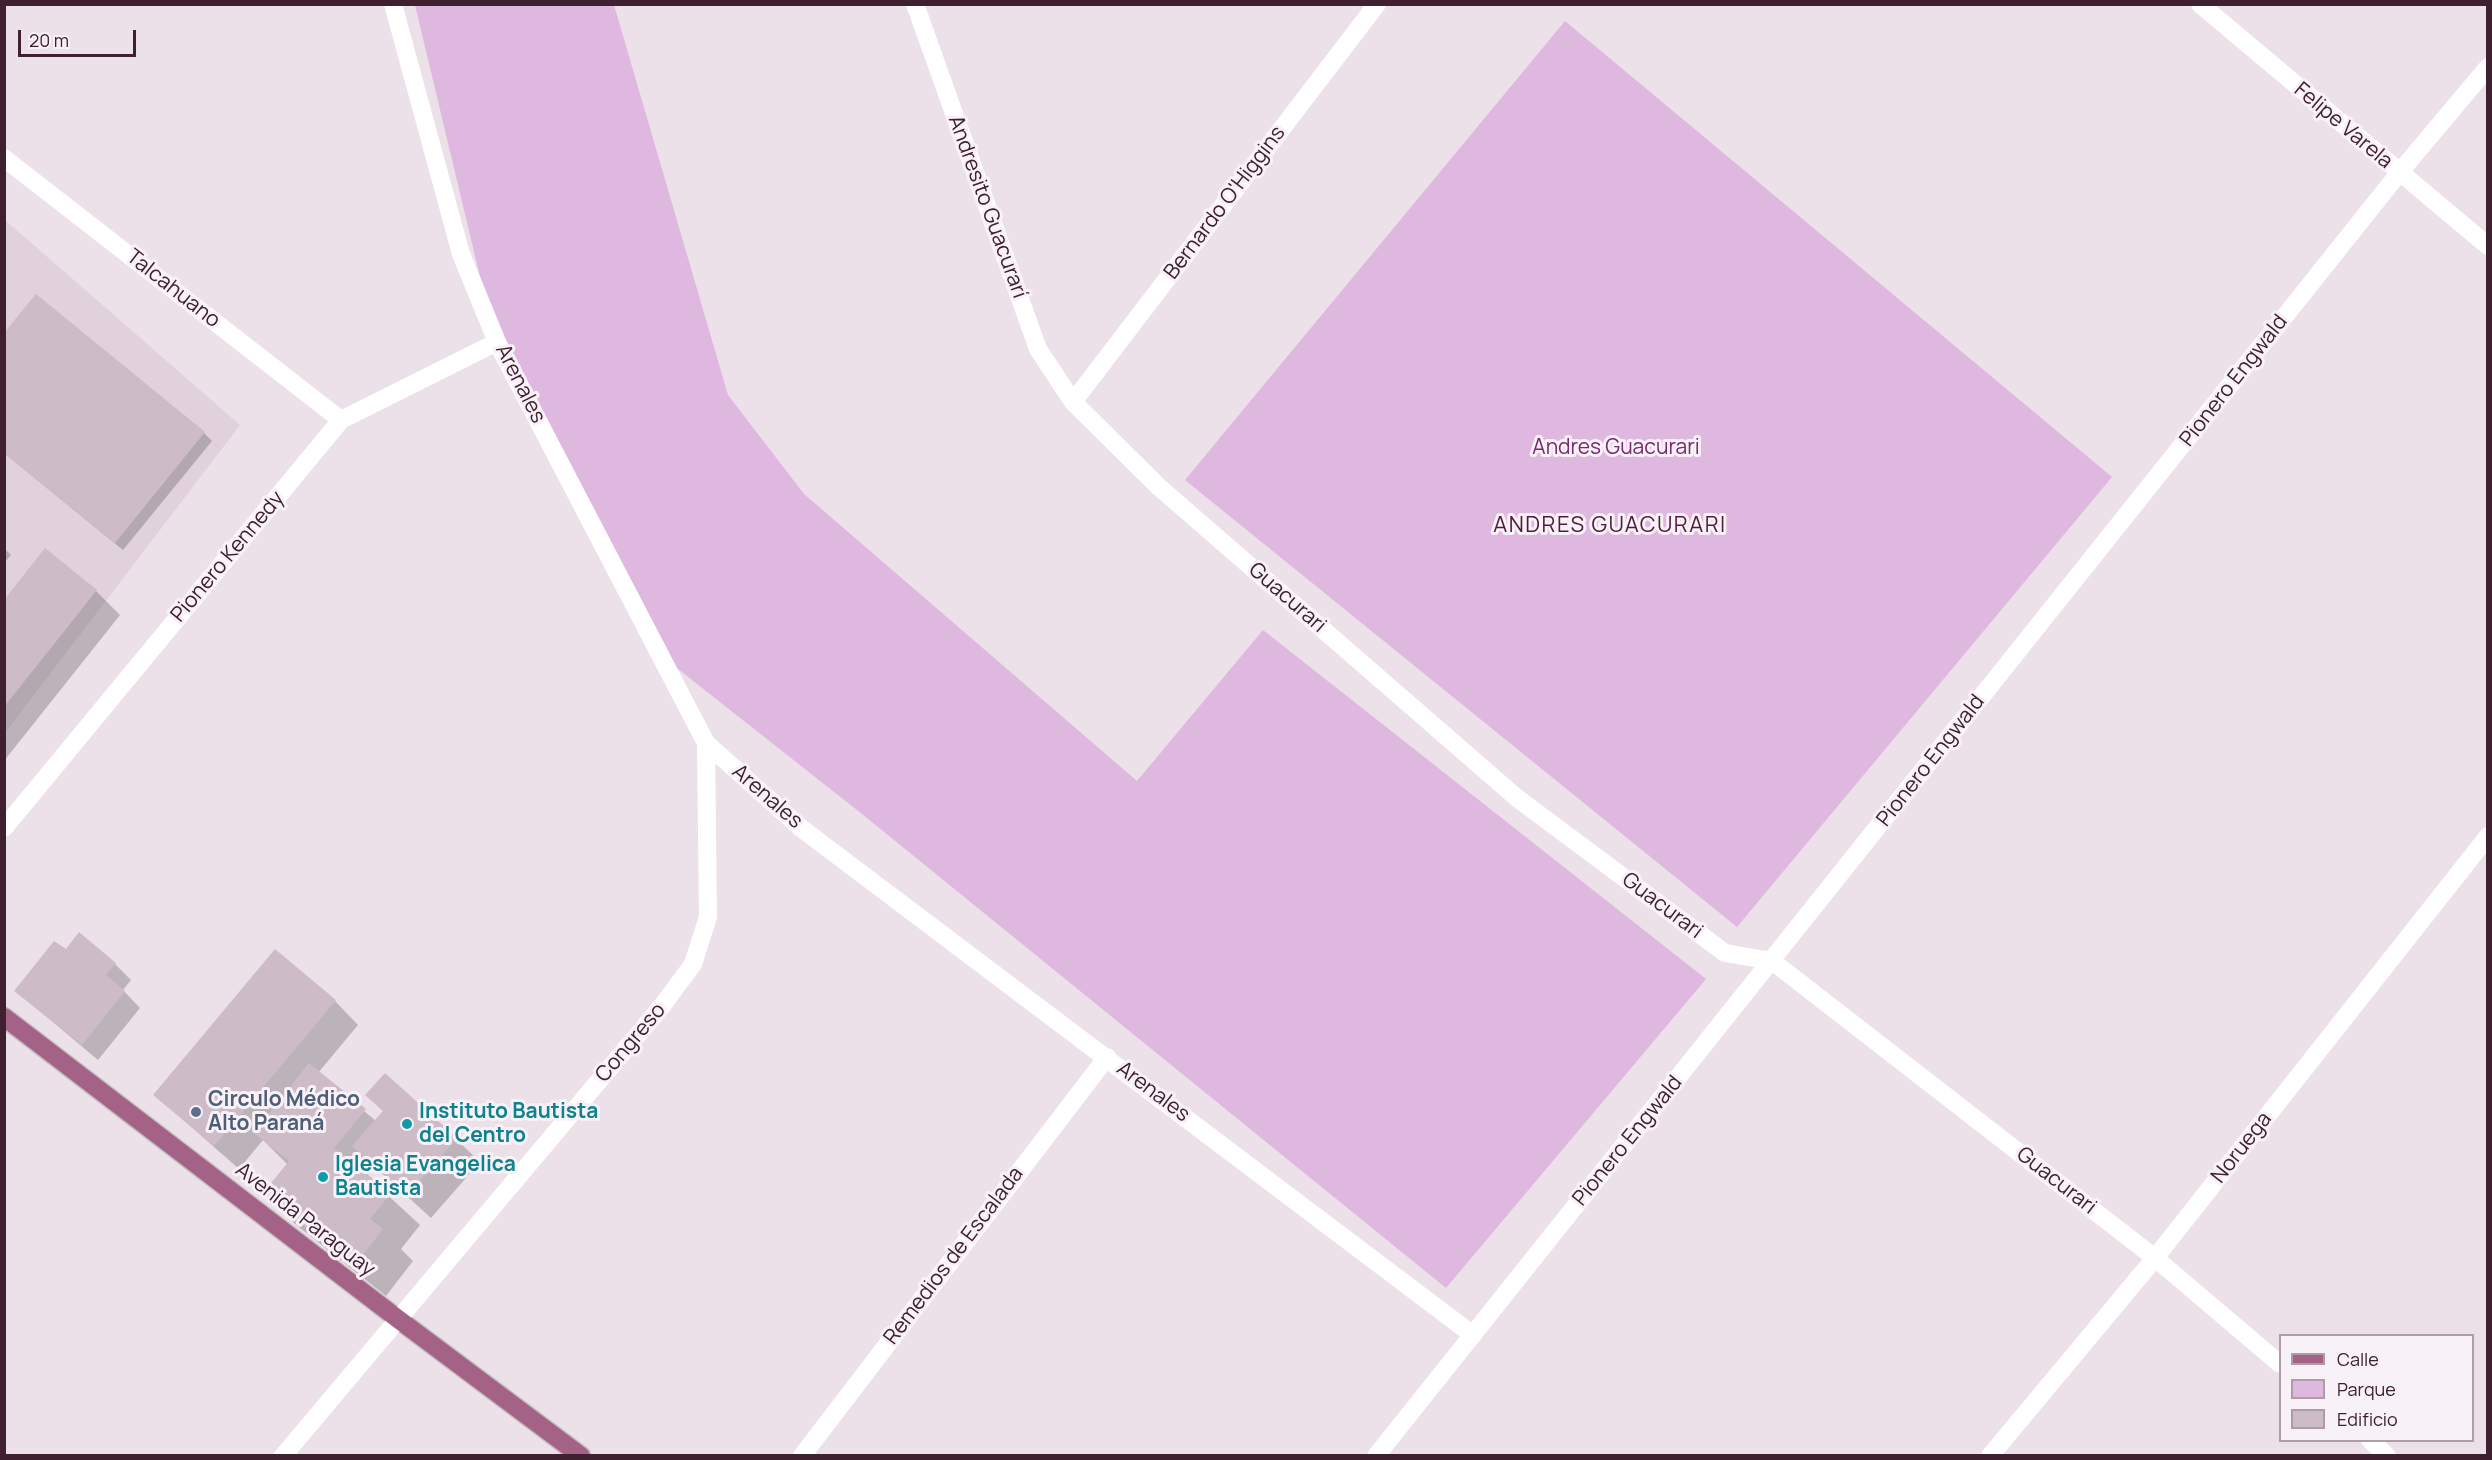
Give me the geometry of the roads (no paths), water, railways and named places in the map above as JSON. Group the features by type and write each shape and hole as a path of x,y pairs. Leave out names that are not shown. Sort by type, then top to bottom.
{"main road":[{"name":"Avenida Paraguay","path":"4,1017 398,1319 581,1455"}],"street":[{"name":"Arenales","path":"393,4 461,254 497,342 706,743 801,828 1473,1335"},
{"name":"Andresito Guacurarí","path":"915,4 1038,349 1073,402"},
{"name":"Bernardo O'Higgins","path":"1073,402 1377,4"},
{"name":"Felipe Varela","path":"2200,4 2487,246"},
{"name":"Pionero Engwald","path":"1376,1455 2399,173 2487,67"},
{"name":"Talcahuano","path":"4,158 341,420"},
{"name":"Pionero Kennedy","path":"4,828 341,420 497,342"},
{"name":"Guacurari","path":"1073,402 1159,487 1517,798 1725,953 1772,961 2155,1258 2279,1363"},
{"name":"Congreso","path":"283,1455 662,1006 693,964 708,917 706,743"},
{"name":"Noruega","path":"1990,1455 2155,1258 2487,836"},
{"name":"Remedios de Escalada","path":"802,1455 1107,1058"},
{"path":"2372,1442 2387,1455"}],"place":[{"name":"Circulo Médico Alto Paraná","path":"196,1112"},
{"name":"Instituto Bautista del Centro","path":"407,1124"},
{"name":"Iglesia Evangelica Bautista","path":"323,1177"}],"district":[{"name":"ANDRES GUACURARI","path":"1610,526"}],"park label":[{"name":"Andres Guacurari","path":"1616,448"}]}
